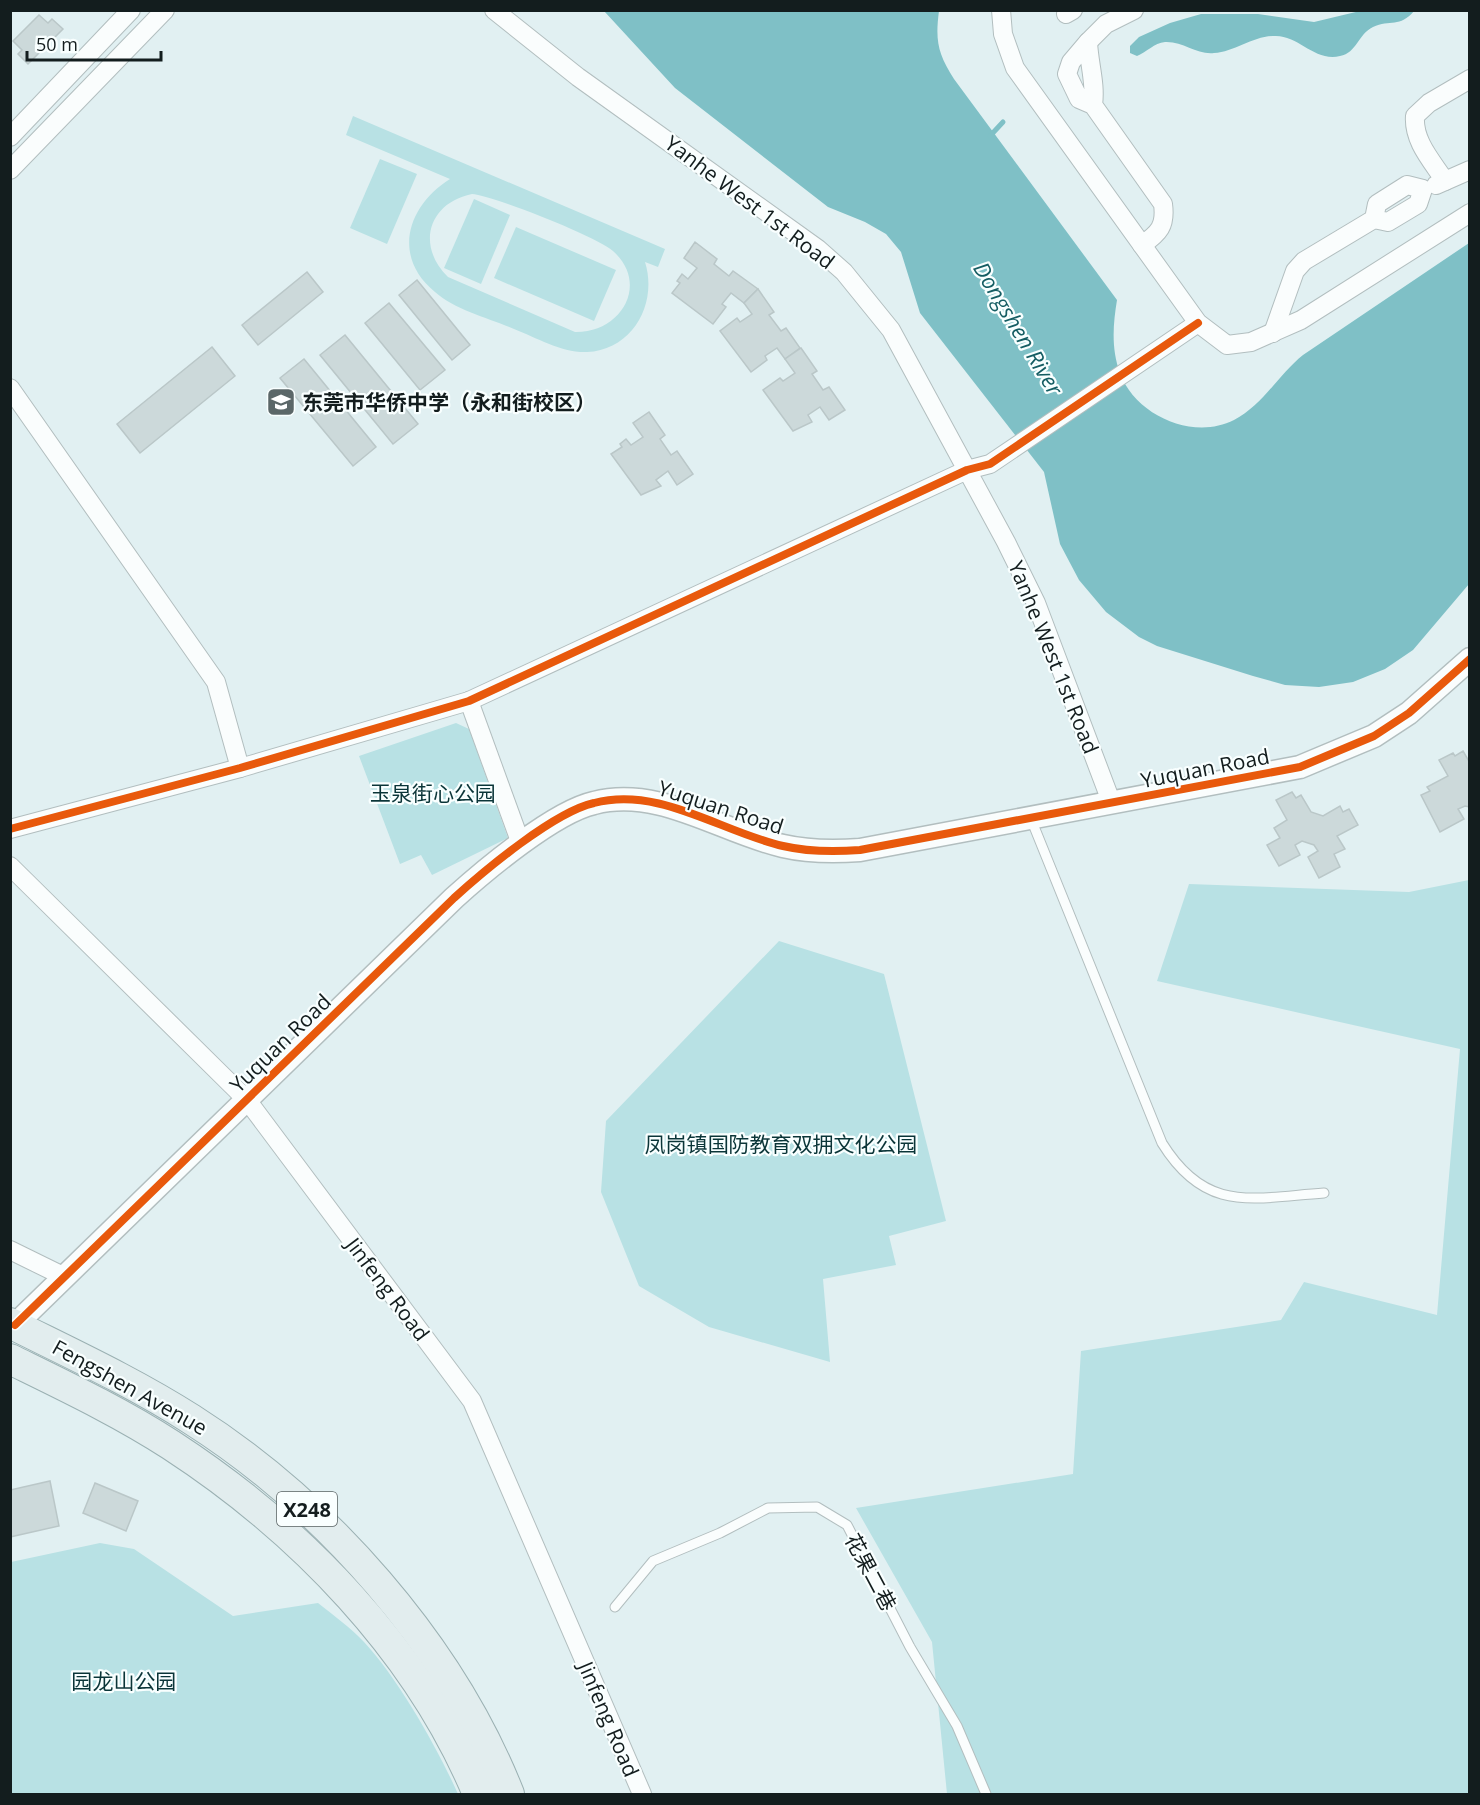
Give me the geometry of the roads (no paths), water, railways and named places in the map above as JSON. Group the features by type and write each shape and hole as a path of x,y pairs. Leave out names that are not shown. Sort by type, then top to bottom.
{"main road":[{"name":"Fengshen Avenue","path":"13,1324 131,1383 190,1418 263,1471 316,1517 380,1586 428,1649 475,1724 509,1794"},
{"name":"Fengshen Avenue","path":"10,1359 100,1404 168,1443 252,1503 294,1541 357,1606 414,1679 450,1737 478,1794"}],"street":[{"path":"10,137 130,10"},
{"path":"10,170 165,10"},
{"name":"Yanhe West 1st Road","path":"494,10 578,77 789,226 844,272 891,330 1036,603 1112,804"},
{"path":"1001,10 1003,34 1016,68 1198,323 1227,345 1251,342 1301,320 1470,213"},
{"path":"1134,10 1106,24 1088,42 1089,64 1096,88 1093,105 1163,204 1165,218 1160,232 1142,244"},
{"path":"1445,181 1414,130 1415,116 1429,103 1470,79"},
{"path":"1273,333 1296,271 1304,261 1374,219 1388,222 1418,204 1423,189 1470,171"},
{"path":"10,829 240,768 469,701 967,470 990,464 1198,323"},
{"path":"10,388 216,682 240,768"},
{"name":"Yuquan Road","path":"13,1324 486,869 570,813 591,803 615,799 666,805 761,840 809,852 860,850 1300,767 1374,736 1409,713 1470,659"},
{"path":"469,701 521,844"},
{"name":"Jinfeng Road","path":"10,866 247,1100 472,1401 642,1794"},
{"path":"10,1250 65,1276"}],"lane":[{"path":"1031,819 1162,1143 1176,1166 1195,1183 1217,1194 1242,1198 1324,1194"},
{"name":"花果二巷","path":"615,1607 653,1561 720,1533 768,1508 817,1507 847,1525 910,1647 957,1726 986,1794"}],"water":[{"name":"Dongshen River","path":"604,11 939,11 937,31 939,47 944,62 954,79 1117,300 1114,346 1120,373 1128,388 1138,401 1152,412 1184,425 1218,426 1244,414 1303,355 1469,243 1469,584 1413,650 1385,669 1353,682 1319,687 1285,685 1157,646 1139,637 1106,612 1079,580 1060,544 1044,472 920,313 901,252 886,234 865,222 828,207 675,88"},
{"path":"1360,11 1414,11 1404,20 1368,30 1350,51 1340,56 1323,55 1292,40 1276,36 1260,38 1214,53 1165,42 1137,56 1130,53 1130,46 1139,37 1170,23 1201,14 1258,14 1314,22"}],"waterway":[{"path":"990,136 1003,122"}],"place":[{"name":"东莞市华侨中学（永和街校区）","path":"281,402"}],"park label":[{"name":"玉泉街心公园","path":"433,793"},
{"name":"凤岗镇国防教育双拥文化公园","path":"781,1144"},
{"name":"园龙山公园","path":"124,1681"}]}
